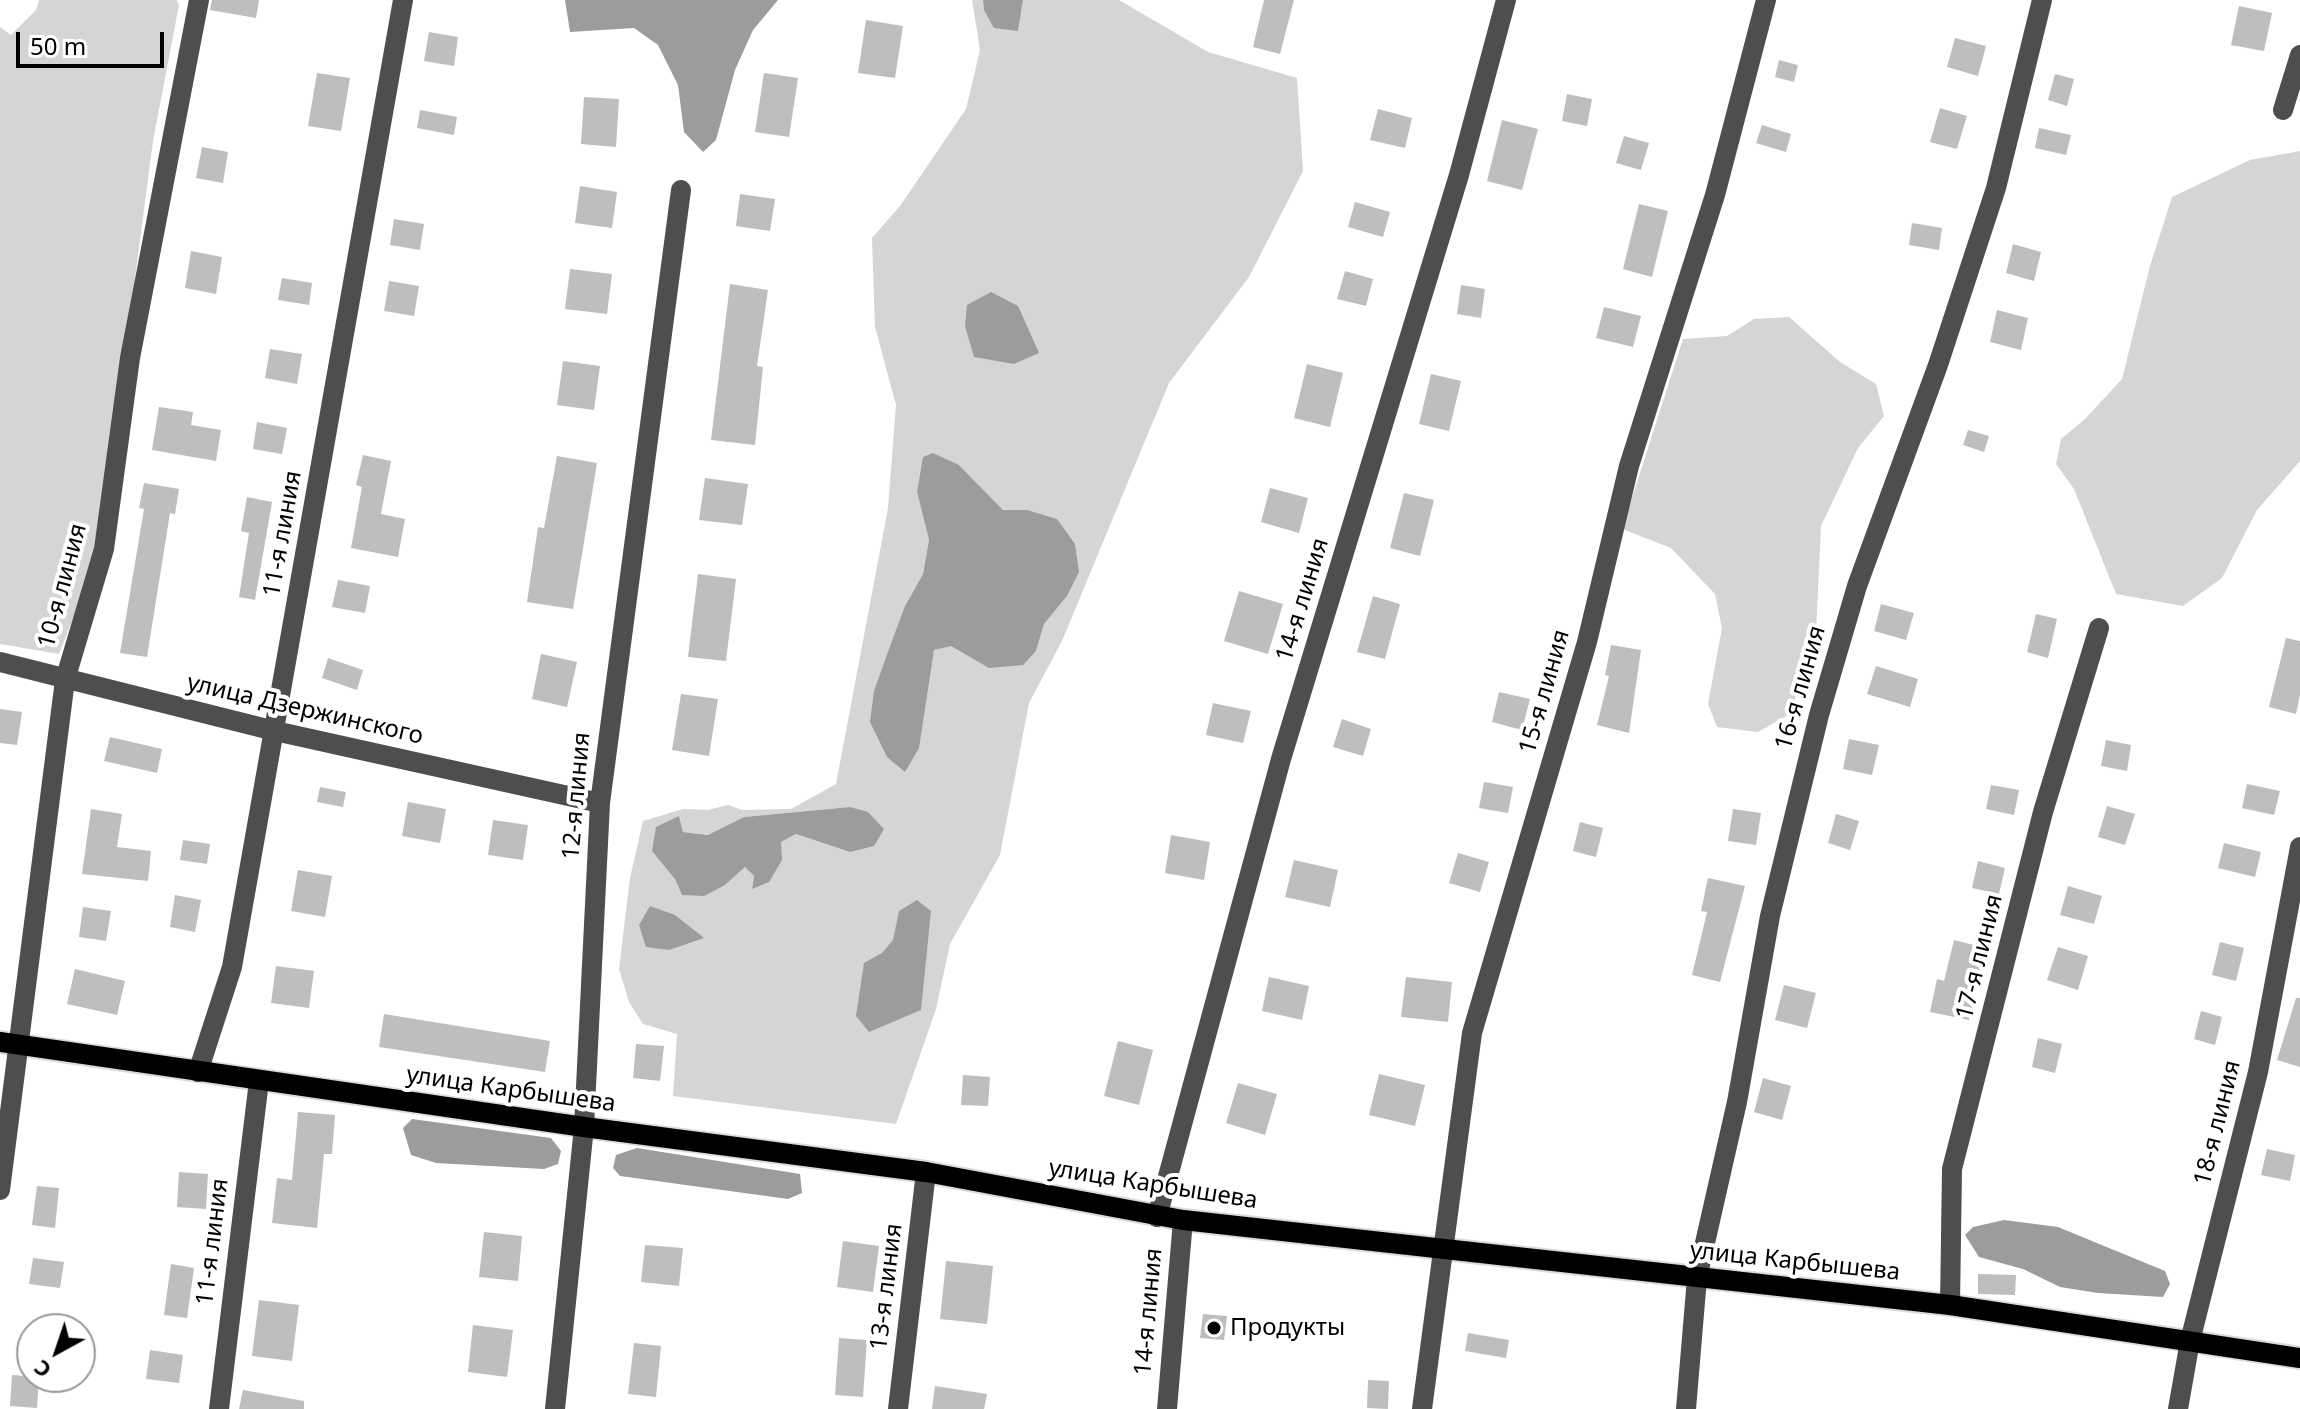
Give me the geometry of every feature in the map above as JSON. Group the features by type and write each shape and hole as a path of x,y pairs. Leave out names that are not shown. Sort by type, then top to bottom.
{"main road":[{"name":"улица Карбышева","path":"9,1043 584,1127 926,1172 1157,1217 1950,1305 2300,1358"}],"street":[{"name":"10-я линия","path":"0,1190 9,1043 65,680 104,549 130,358 199,0"},
{"name":"11-я линия","path":"198,1072 232,967 403,0"},
{"name":"14-я линия","path":"1157,1217 1281,759 1459,175 1506,0"},
{"name":"15-я линия","path":"1422,1409 1446,1248 1472,1033 1587,642 1629,466 1715,195 1766,0"},
{"name":"16-я линия","path":"1686,1409 1697,1278 1737,1102 1770,916 1819,715 1857,586 1938,365 1996,188 2042,0"},
{"path":"2283,110 2300,55"},
{"name":"12-я линия","path":"555,1409 584,1127 600,803 681,190"},
{"name":"17-я линия","path":"1950,1305 1952,1169 2043,812 2099,628"},
{"name":"улица Дзержинского","path":"0,662 275,731 600,803"},
{"name":"18-я линия","path":"2178,1409 2190,1341 2258,1072 2300,847"},
{"name":"11-я линия","path":"219,1409 259,1081"},
{"name":"13-я линия","path":"898,1409 926,1172"},
{"name":"14-я линия","path":"1167,1409 1183,1220"}],"shaded area":[{"path":"39,0 177,0 179,5 153,141 99,552 59,654 0,644 0,27 11,35 36,10"},
{"path":"565,0 778,0 753,30 735,70 716,140 703,152 684,132 678,85 658,45 634,28 570,32"},
{"path":"972,0 983,0 984,10 1018,30 1023,0 1119,0 1208,52 1297,78 1303,171 1249,277 1169,383 1062,641 1029,703 1000,855 950,944 936,1009 896,1124 673,1096 677,1034 643,1024 629,1002 619,969 630,878 643,821 683,809 708,810 728,805 742,810 791,809 836,784 888,508 896,405 875,327 872,238 900,206 966,109 980,50","holes":["959,465 1003,510 1027,510 1067,596 1044,624 1036,651 951,645 934,650 928,678 905,606 923,574 929,540 917,492","850,807 850,852 796,834 781,842 752,888 754,876 745,867 725,885 682,895 675,879 679,816 683,832 709,835 744,817"]},
{"path":"983,0 1023,0 1018,31 994,28 984,10"},
{"path":"2300,151 2300,461 2257,510 2222,578 2183,606 2116,594 2074,489 2056,464 2061,439 2085,419 2122,379 2150,266 2172,197 2250,160"},
{"path":"991,292 1018,306 1039,353 1014,364 974,357 965,326 967,305"},
{"path":"1789,317 1840,362 1876,384 1884,416 1858,448 1821,526 1816,633 1790,714 1758,732 1717,727 1708,704 1722,628 1715,594 1671,548 1622,529 1683,339 1727,336 1754,319"},
{"path":"933,453 959,465 1003,510 1027,510 1057,519 1075,544 1079,572 1067,596 1044,624 1036,651 1023,665 989,668 951,646 934,650 919,748 905,772 887,757 870,722 874,691 889,649 905,606 923,574 929,540 917,492 923,457"},
{"path":"850,807 868,812 884,829 874,846 850,852 796,834 781,842 782,860 769,882 752,889 754,876 745,867 725,885 704,896 682,895 675,879 652,851 656,827 679,816 683,832 708,835 744,817"},
{"path":"917,900 931,911 921,1010 869,1032 856,1016 864,963 882,953 893,940 899,911"},
{"path":"650,906 675,915 704,938 669,950 646,947 639,925"},
{"path":"412,1119 551,1138 561,1151 558,1164 544,1169 436,1163 411,1155 403,1128"},
{"path":"637,1148 800,1174 802,1193 788,1199 620,1176 613,1168 616,1155"},
{"path":"2004,1220 2058,1227 2165,1271 2170,1284 2163,1297 2098,1293 2060,1287 2023,1269 1979,1257 1965,1235 1973,1227"}],"building":[{"path":"212,0 259,0 256,18 210,10"},
{"path":"1264,0 1294,0 1280,54 1253,47"},
{"path":"2239,6 2272,13 2264,51 2231,45"},
{"path":"866,20 903,26 895,78 858,73"},
{"path":"429,32 458,37 454,66 424,61"},
{"path":"1955,38 1986,46 1978,76 1947,67"},
{"path":"1779,60 1798,65 1794,82 1775,77"},
{"path":"317,73 350,78 341,131 308,126"},
{"path":"764,73 798,78 789,137 755,132"},
{"path":"2055,74 2074,79 2067,106 2048,100"},
{"path":"1567,94 1592,99 1587,126 1562,121"},
{"path":"584,97 619,99 616,147 581,144"},
{"path":"1940,108 1967,116 1957,149 1930,142"},
{"path":"1378,109 1412,118 1405,148 1370,140"},
{"path":"420,110 457,117 454,135 417,128"},
{"path":"1502,120 1538,129 1522,190 1487,181"},
{"path":"1762,125 1791,134 1786,152 1756,143"},
{"path":"2039,128 2071,135 2066,155 2035,148"},
{"path":"1624,136 1649,143 1641,170 1616,163"},
{"path":"202,147 228,152 223,183 196,178"},
{"path":"580,186 617,192 612,228 575,223"},
{"path":"740,194 775,199 770,231 736,226"},
{"path":"1355,202 1390,212 1383,237 1348,227"},
{"path":"1639,204 1668,211 1652,277 1623,269"},
{"path":"394,219 424,224 420,250 390,245"},
{"path":"1912,223 1942,228 1939,250 1909,245"},
{"path":"2013,244 2041,252 2034,281 2006,273"},
{"path":"191,251 222,257 216,294 185,288"},
{"path":"570,269 612,274 607,314 565,309"},
{"path":"1345,271 1373,279 1366,306 1337,299"},
{"path":"282,278 312,283 309,305 278,300"},
{"path":"389,281 419,286 414,316 384,311"},
{"path":"730,284 768,290 757,366 763,367 755,445 711,440"},
{"path":"1461,285 1485,289 1481,318 1457,314"},
{"path":"1604,307 1641,316 1633,347 1596,338"},
{"path":"1997,310 2028,318 2021,350 1990,342"},
{"path":"270,349 302,354 297,384 265,378"},
{"path":"563,361 600,366 594,410 557,405"},
{"path":"1307,364 1343,373 1330,427 1294,418"},
{"path":"1431,374 1461,381 1449,431 1419,424"},
{"path":"159,407 193,412 191,425 221,430 216,461 152,450"},
{"path":"257,422 287,428 282,454 253,449"},
{"path":"1968,430 1989,436 1984,452 1963,445"},
{"path":"363,455 391,461 381,514 405,519 398,557 351,548 362,487 356,485"},
{"path":"557,456 597,463 573,609 527,602 538,527 544,528"},
{"path":"705,478 748,484 742,525 699,520"},
{"path":"144,483 179,489 175,514 170,513 147,657 120,653 144,509 139,508"},
{"path":"1270,488 1308,498 1299,533 1261,522"},
{"path":"1404,493 1434,500 1420,556 1390,548"},
{"path":"247,497 272,502 255,600 239,597 249,533 241,531"},
{"path":"698,574 736,579 726,661 688,657"},
{"path":"338,580 370,586 365,613 332,607"},
{"path":"1239,591 1283,604 1268,654 1224,641"},
{"path":"1373,596 1400,604 1385,659 1357,652"},
{"path":"1881,604 1914,613 1906,640 1874,631"},
{"path":"2036,614 2057,619 2048,658 2027,652"},
{"path":"2286,638 2300,641 2300,695 2296,714 2269,707"},
{"path":"1611,645 1641,650 1629,733 1597,725 1609,676 1605,675"},
{"path":"541,654 577,662 567,707 532,699"},
{"path":"328,658 363,670 357,690 322,678"},
{"path":"1876,666 1918,679 1910,707 1867,694"},
{"path":"1499,692 1530,699 1522,730 1492,722"},
{"path":"681,694 718,699 709,756 672,750"},
{"path":"1213,703 1251,711 1243,743 1206,735"},
{"path":"0,709 22,712 17,745 0,743"},
{"path":"1342,719 1371,729 1363,756 1333,747"},
{"path":"110,737 162,749 157,773 104,761"},
{"path":"1849,739 1879,745 1872,775 1843,769"},
{"path":"2106,740 2131,745 2127,771 2101,766"},
{"path":"1484,782 1513,787 1508,813 1479,808"},
{"path":"2247,784 2280,791 2274,815 2242,808"},
{"path":"1991,785 2019,790 2014,815 1986,809"},
{"path":"320,787 346,792 343,807 317,802"},
{"path":"408,802 446,809 440,843 402,836"},
{"path":"2107,806 2135,814 2125,845 2098,837"},
{"path":"91,809 122,814 117,847 151,851 148,881 82,874"},
{"path":"1733,809 1761,813 1756,845 1728,841"},
{"path":"1836,814 1859,821 1850,850 1828,843"},
{"path":"493,820 528,825 523,860 488,855"},
{"path":"1580,822 1603,828 1596,857 1573,851"},
{"path":"1171,835 1210,842 1204,880 1165,873"},
{"path":"183,840 210,844 207,864 180,860"},
{"path":"2224,843 2261,852 2255,877 2218,868"},
{"path":"1458,853 1489,862 1480,892 1449,883"},
{"path":"1294,860 1338,870 1330,907 1285,897"},
{"path":"1978,861 2005,868 1999,894 1972,888"},
{"path":"298,870 332,876 325,917 291,911"},
{"path":"1708,878 1745,886 1720,982 1692,975 1707,912 1701,911"},
{"path":"2068,886 2102,896 2094,924 2060,915"},
{"path":"175,895 201,900 195,932 170,927"},
{"path":"83,907 111,911 106,941 79,937"},
{"path":"1954,940 1986,948 1969,1020 1930,1012 1937,979 1944,981"},
{"path":"2220,942 2244,948 2236,981 2212,975"},
{"path":"2058,947 2088,956 2078,990 2047,980"},
{"path":"276,966 314,971 309,1008 271,1003"},
{"path":"75,969 125,981 117,1015 67,1004"},
{"path":"1269,977 1309,986 1302,1020 1262,1011"},
{"path":"1406,977 1452,982 1448,1022 1401,1017"},
{"path":"1784,985 1816,993 1807,1028 1775,1020"},
{"path":"2296,998 2300,998 2300,1067 2277,1060"},
{"path":"2201,1011 2222,1017 2215,1045 2194,1039"},
{"path":"384,1014 550,1041 545,1072 379,1047"},
{"path":"2038,1038 2062,1044 2055,1073 2032,1067"},
{"path":"1118,1041 1153,1050 1139,1105 1104,1096"},
{"path":"636,1044 664,1046 660,1081 633,1078"},
{"path":"1379,1074 1425,1085 1415,1126 1369,1115"},
{"path":"963,1075 990,1077 988,1106 961,1105"},
{"path":"1763,1078 1791,1086 1782,1120 1754,1112"},
{"path":"1238,1083 1277,1094 1265,1135 1226,1123"},
{"path":"298,1112 335,1115 332,1154 324,1154 317,1228 272,1223 277,1178 292,1180"},
{"path":"2267,1149 2295,1155 2290,1181 2261,1175"},
{"path":"179,1172 208,1174 206,1209 177,1207"},
{"path":"37,1186 59,1188 55,1228 32,1225"},
{"path":"484,1232 522,1236 518,1281 479,1277"},
{"path":"843,1241 879,1246 873,1292 837,1287"},
{"path":"645,1245 683,1248 679,1286 641,1282"},
{"path":"33,1258 64,1262 60,1288 29,1284"},
{"path":"946,1261 993,1266 987,1324 940,1319"},
{"path":"171,1264 194,1268 187,1318 164,1315"},
{"path":"1978,1274 2016,1275 2015,1295 1978,1294"},
{"path":"259,1300 299,1305 292,1361 252,1356"},
{"path":"1203,1314 1227,1316 1224,1340 1200,1338"},
{"path":"473,1325 513,1330 507,1377 468,1372"},
{"path":"1468,1333 1509,1340 1506,1358 1465,1351"},
{"path":"839,1338 867,1340 863,1397 835,1395"},
{"path":"634,1343 661,1346 656,1397 628,1394"},
{"path":"150,1350 183,1355 179,1383 146,1379"},
{"path":"12,1375 16,1375 16,1393 38,1393 37,1408 10,1406"},
{"path":"1368,1380 1389,1381 1388,1409 1367,1408"},
{"path":"935,1386 987,1394 984,1409 932,1409"},
{"path":"243,1390 304,1401 304,1409 239,1409"}],"place":[{"name":"Продукты","path":"1214,1328"}]}
